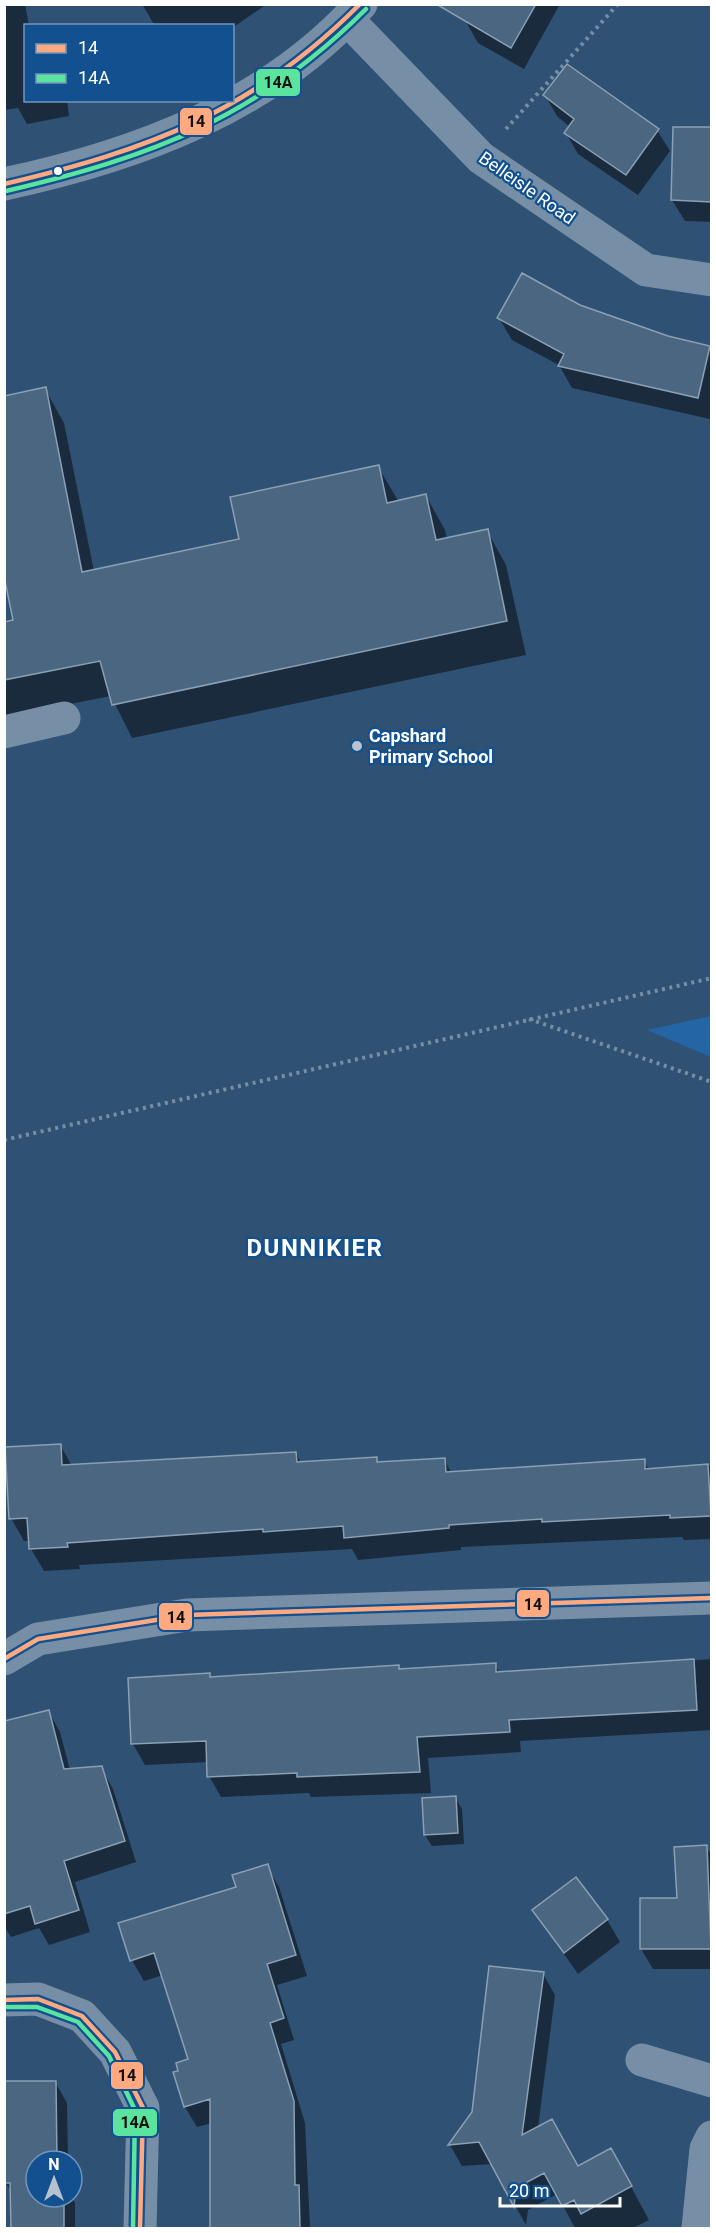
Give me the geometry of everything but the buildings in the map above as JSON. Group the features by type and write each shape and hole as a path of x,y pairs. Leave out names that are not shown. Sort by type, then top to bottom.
{"street":[{"name":"Belleisle Road","path":"354,12 481,158 646,270 711,280"},
{"path":"4,184 111,158 205,120 284,74 354,12"},
{"path":"4,732 64,718"},
{"path":"4,1659 38,1639 187,1615 711,1598"},
{"path":"4,2000 38,1999 81,2016 115,2052 143,2108 140,2229"},
{"path":"642,2060 711,2081"},
{"path":"698,2229 706,2149 711,2137"}],"path":[{"path":"481,158 618,4"},
{"path":"4,1140 711,978"},
{"path":"528,1019 711,1082"}],"shaded area":[{"path":"711,1016 711,1057 647,1030"}],"transit line":[{"name":"14","path":"234,102 280,72 320,41 360,4"},
{"name":"14A","path":"6,191 109,163 156,147 200,128 243,105 285,78 326,46 366,9"},
{"name":"14","path":"4,184 106,157 197,121 233,102"},
{"name":"14","path":"4,1659 38,1639 187,1615 712,1598"},
{"name":"14","path":"4,2000 38,1999 82,2016 115,2052 143,2108 140,2228"},
{"name":"14A","path":"4,2007 37,2007 78,2022 109,2056 135,2110 133,2228"}],"place":[{"name":"Capshard Primary School","path":"357,746"}],"district":[{"name":"DUNNIKIER","path":"315,1248"}]}
